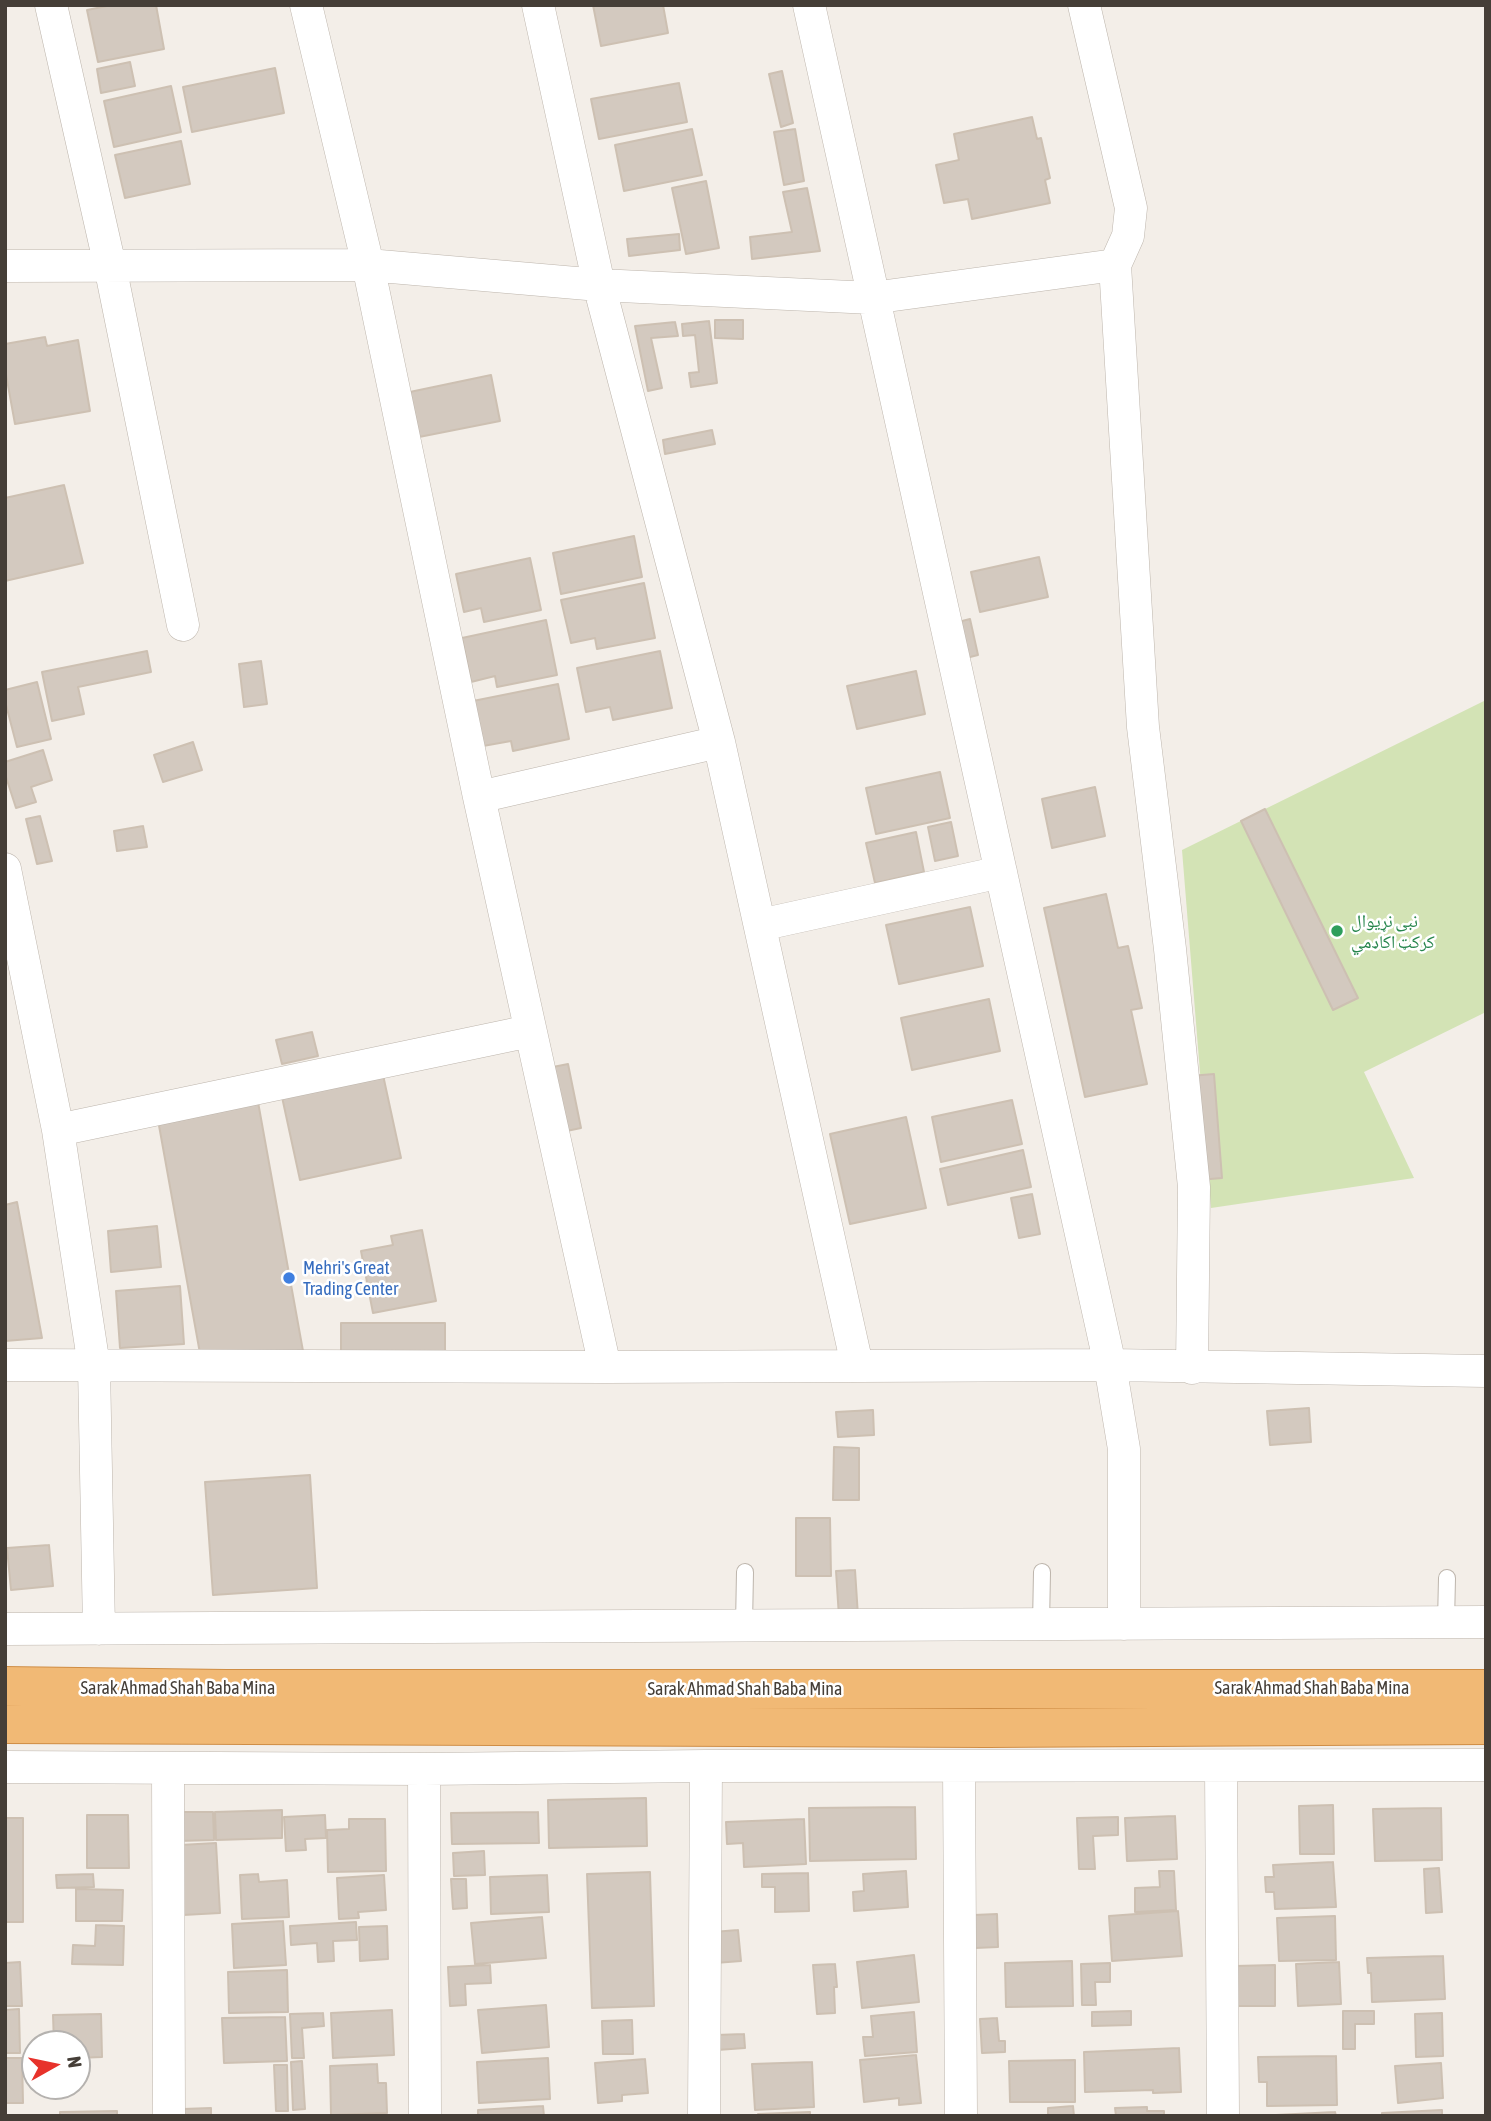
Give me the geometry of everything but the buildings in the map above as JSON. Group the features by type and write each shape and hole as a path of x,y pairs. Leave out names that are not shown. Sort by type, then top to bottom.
{"highway":[{"name":"Sarak Ahmad Shah Baba Mina","path":"5,1686 226,1689 1486,1689"},
{"path":"5,1724 877,1728 1486,1725"}],"street":[{"path":"51,5 110,266 183,625"},
{"path":"306,5 368,265 479,797 605,1367"},
{"path":"538,5 599,285 719,742 857,1365"},
{"path":"809,5 1110,1365 1124,1449 1124,1623"},
{"path":"1084,5 1132,208 1128,236 1115,265 1143,727 1170,949 1194,1187 1192,1368"},
{"path":"5,266 368,265 599,285 872,298 1115,265"},
{"path":"479,797 719,742"},
{"path":"5,869 9,901 58,1130 94,1366 99,1629"},
{"path":"760,925 1001,872"},
{"path":"58,1130 530,1031"},
{"path":"5,1365 1110,1365 1486,1371"},
{"path":"5,1629 1486,1622"},
{"path":"5,1768 1486,1765"},
{"path":"704,2116 706,1766"},
{"path":"959,1766 961,2116"},
{"path":"1221,1766 1223,2116"},
{"path":"168,1768 169,2116"},
{"path":"424,1769 425,2116"}],"lane":[{"path":"744,1625 745,1572"},
{"path":"1041,1624 1042,1572"},
{"path":"1446,1622 1447,1578"}],"green space":[{"name":"نبی نړیوال کرکټ اکاډمي","path":"1486,700 1486,1012 1364,1072 1414,1178 1211,1208 1182,850"}],"place":[{"name":"نبی نړیوال کرکټ اکاډمي","path":"1337,931"},
{"name":"Mehri's Great Trading Center","path":"289,1278"}]}
